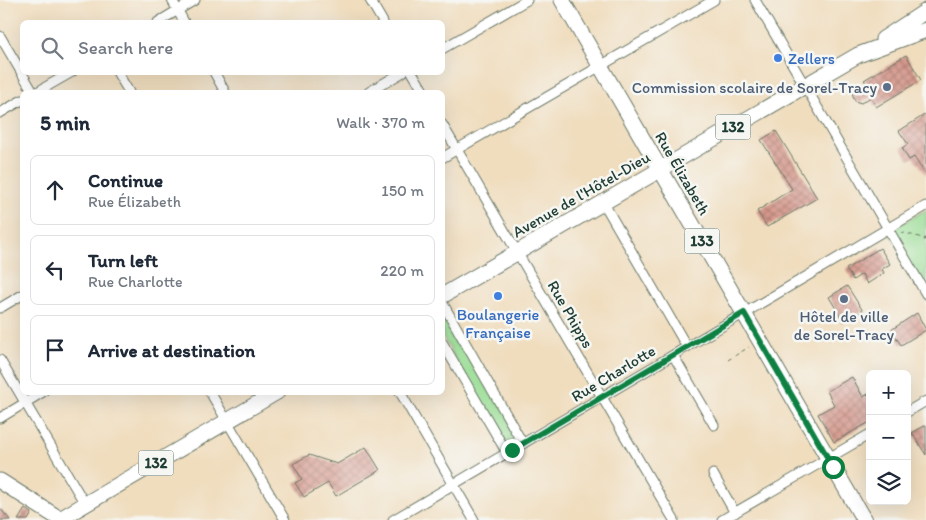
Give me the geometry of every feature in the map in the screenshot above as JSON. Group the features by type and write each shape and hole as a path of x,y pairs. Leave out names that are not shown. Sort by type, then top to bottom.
{"main road":[{"name":"Rue Élizabeth","path":"562,0 864,520"},
{"path":"872,50 876,43 926,11"},
{"name":"Avenue de l'Hôtel-Dieu","path":"445,294 858,55 926,30"},
{"name":"132","path":"0,481 60,519 272,395"}],"street":[{"path":"172,0 183,20"},
{"path":"161,20 195,0"},
{"path":"370,0 382,20"},
{"path":"445,47 527,0"},
{"path":"445,156 714,0"},
{"path":"756,0 926,294"},
{"path":"0,36 20,68"},
{"path":"24,75 34,90"},
{"path":"39,90 66,75"},
{"path":"119,75 128,90"},
{"path":"216,75 224,90"},
{"path":"372,90 398,75"},
{"path":"414,75 423,90"},
{"path":"0,113 20,101"},
{"name":"Rue Phipps","path":"445,129 674,520"},
{"path":"603,202 687,347"},
{"name":"Rue Charlotte","path":"393,520 926,206"},
{"path":"0,308 20,296"},
{"path":"445,307 523,444"},
{"path":"445,347 508,453"},
{"path":"673,355 714,425"},
{"path":"0,360 20,393"},
{"path":"21,395 85,504"},
{"path":"0,418 38,395"},
{"path":"212,395 285,520"},
{"path":"402,395 474,520"},
{"path":"911,410 926,401"},
{"path":"722,520 866,436"},
{"path":"713,474 734,513"}],"path":[{"path":"888,229 926,239"},
{"path":"728,360 760,340"}],"green space":[{"path":"926,210 926,294 889,231"},
{"path":"445,316 526,444 510,454 445,340"}],"building":[{"path":"906,55 921,80 876,107 871,97 861,103 855,101 852,93 867,84 864,80"},
{"path":"926,114 926,175 914,157 909,160 902,148 908,144 899,131"},
{"path":"776,131 817,198 767,227 757,211 792,189 761,140"},
{"path":"880,248 890,264 882,269 884,273 867,284 862,274 853,280 846,269"},
{"path":"847,286 863,311 844,322 829,297"},
{"path":"917,313 926,330 901,345 891,330"},
{"path":"852,377 863,397 866,395 866,424 834,442 818,414 834,405 827,391"},
{"path":"926,425 926,455 912,433"},
{"path":"366,447 380,470 336,496 328,483 304,497 295,483 302,479 293,464 309,455 337,464"},
{"path":"0,508 10,520 0,520"},
{"path":"25,509 32,513 28,520 18,520"}],"place":[{"name":"Zellers","path":"778,58"},
{"name":"Commission scolaire de Sorel-Tracy","path":"887,87"},
{"name":"Boulangerie Française","path":"498,296"},
{"name":"Hôtel de ville de Sorel-Tracy","path":"844,299"}],"route":[{"path":"512,450 744,313 833,467"}]}
